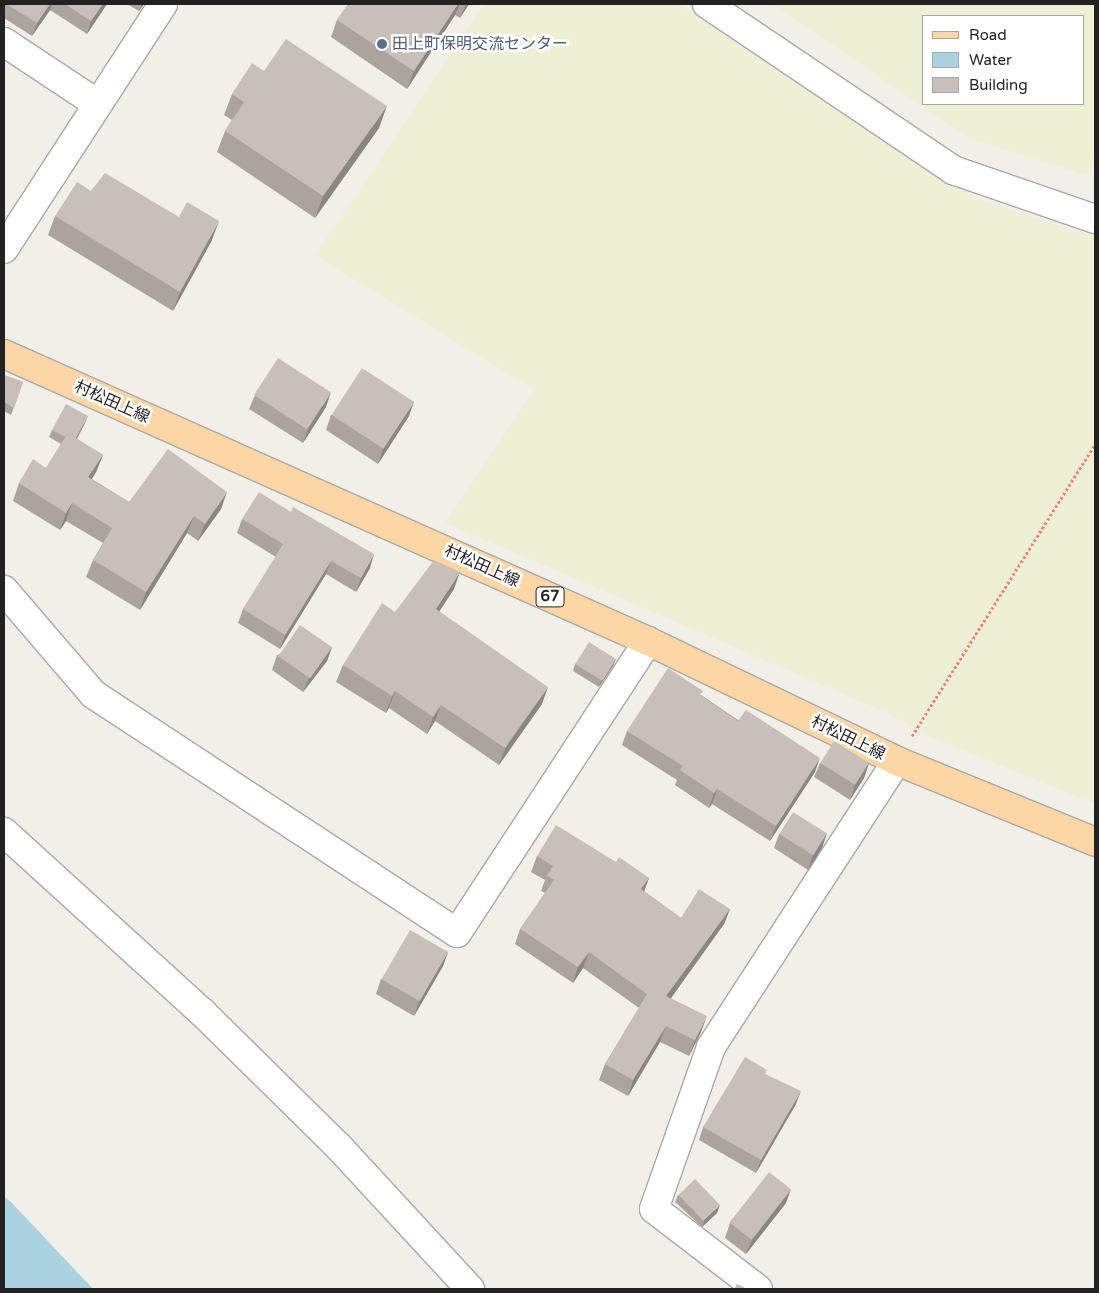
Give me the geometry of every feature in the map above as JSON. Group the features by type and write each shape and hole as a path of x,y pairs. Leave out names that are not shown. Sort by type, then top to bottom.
{"main road":[{"name":"村松田上線","path":"4,354 648,641 897,761 1095,842"}],"street":[{"path":"4,249 96,102 163,4"},
{"path":"707,4 953,170 1095,220"},
{"path":"4,42 96,102"},
{"path":"4,590 93,694 457,934 648,641"},
{"path":"758,1289 654,1209 711,1047 897,761"},
{"path":"4,832 202,1012 339,1147 470,1289"}],"path":[{"path":"897,761 1095,444"}],"green space":[{"path":"484,4 679,4 971,196 1095,237 1095,804 933,738 885,712 445,523 534,390 315,255"},
{"path":"772,4 1095,4 1095,155 1088,176 969,138"}],"water":[{"path":"4,1196 13,1204 93,1289 4,1289"}],"building":[{"path":"6,4 50,4 37,23"},
{"path":"65,4 103,4 91,21"},
{"path":"348,4 458,4 414,71 337,20"},
{"path":"286,39 387,106 323,196 225,131 244,102 232,94 252,63 264,71"},
{"path":"105,173 179,217 187,202 219,221 180,292 55,216 77,182 91,191"},
{"path":"278,358 331,392 307,429 254,395"},
{"path":"362,368 414,402 383,449 332,415"},
{"path":"4,375 23,382 14,408 4,402"},
{"path":"66,404 88,416 76,438 68,433 65,437 52,430"},
{"path":"68,433 103,455 88,477 129,502 168,449 227,492 205,524 194,516 146,592 93,560 112,528 72,503 66,513 19,483 33,459 46,468"},
{"path":"259,492 291,512 293,507 374,554 361,578 331,561 285,635 243,609 283,544 242,519"},
{"path":"434,560 460,572 436,609 548,687 505,748 441,705 433,717 395,691 392,696 343,665 382,603 395,612"},
{"path":"300,625 332,647 310,678 278,656"},
{"path":"589,642 616,659 602,681 575,664"},
{"path":"668,668 703,691 700,695 738,721 746,710 820,758 776,826 717,789 714,793 680,770 683,766 627,731"},
{"path":"834,741 869,763 855,785 820,763"},
{"path":"793,812 827,833 813,855 779,834"},
{"path":"556,825 616,862 619,857 649,878 641,889 681,918 699,889 730,909 666,996 707,1016 695,1040 666,1026 633,1080 605,1064 647,994 589,952 578,967 520,929 554,880 547,876 553,866 537,856"},
{"path":"410,930 448,952 420,1001 382,979"},
{"path":"745,1057 767,1070 765,1074 801,1091 761,1160 703,1127"},
{"path":"769,1172 791,1189 752,1240 730,1222"},
{"path":"695,1179 720,1205 703,1221 678,1195"},
{"path":"737,1284 747,1289 734,1289"}],"place":[{"name":"田上町保明交流センター","path":"382,44"}]}
